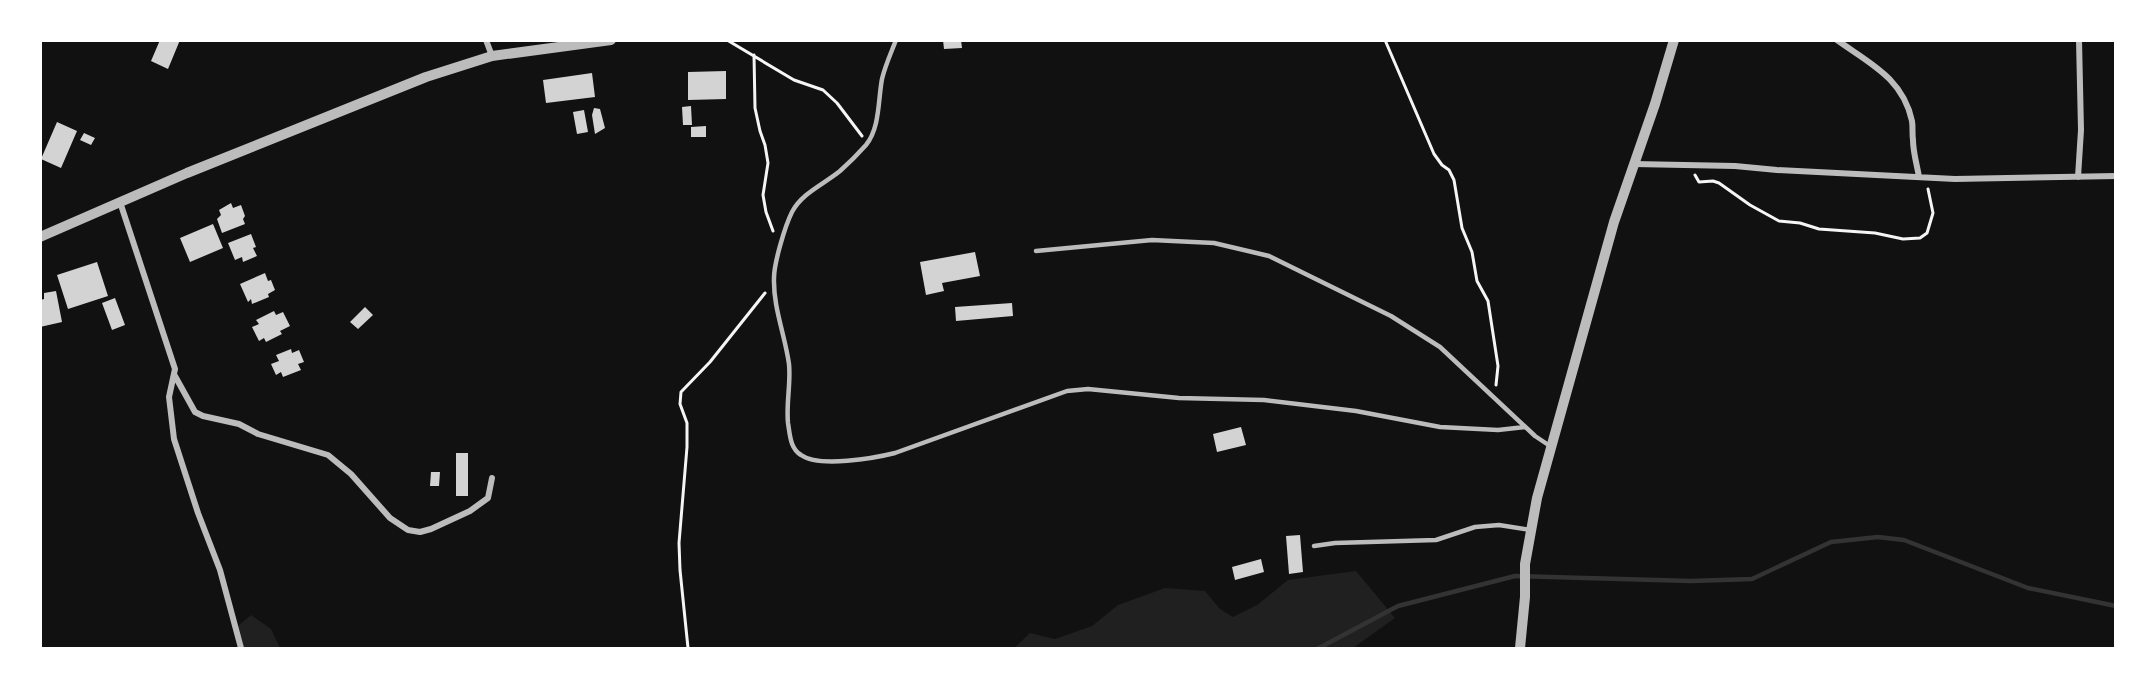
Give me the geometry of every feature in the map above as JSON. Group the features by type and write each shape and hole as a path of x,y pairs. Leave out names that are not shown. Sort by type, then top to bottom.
{"street":[{"path":"486,40 492,56"},
{"path":"40,237 187,173 426,77 492,56 611,40"},
{"path":"1520,648 1525,597 1525,564 1537,498 1614,222 1674,40"},
{"path":"1837,40 1875,65 1898,88 1908,108 1912,124 1912,142 1923,177"},
{"path":"2078,177 2081,130 2079,40"},
{"path":"1634,164 1923,177 2115,176"},
{"path":"120,202 175,369 169,397 174,439 198,513 220,570 241,648"},
{"path":"175,376 195,412 239,424 258,434 328,455 351,474 390,518 408,530 420,532 470,512 488,498 492,478"}],"lane":[{"path":"896,40 882,77 876,120 868,143 839,171 802,200 793,211 780,250 774,283 789,364 790,438 795,450 803,457 856,460 896,453 1067,391 1088,388 1179,398 1264,400 1349,410 1440,427 1498,430 1525,427"},
{"path":"1036,251 1152,240 1214,243 1269,256 1391,316 1440,347 1525,427 1552,447"},
{"path":"1314,546 1335,543 1436,540 1475,527 1499,525 1531,530"}],"path":[{"path":"728,40 794,80 823,90 837,103 868,143"},
{"path":"1385,40 1434,154 1449,170 1454,180 1462,228 1472,252 1477,281 1488,301 1498,366 1494,398"},
{"path":"754,55 755,108 768,163 763,195 764,204 780,250"},
{"path":"1693,165 1699,182 1719,183 1750,205 1779,221 1800,223 1819,229 1875,233 1903,239 1920,238 1927,233 1931,223 1933,213 1923,177"},
{"path":"688,648 679,543 687,447 687,423 680,404 681,392 710,362 774,283"}],"shaded area":[{"path":"1356,571 1395,618 1353,648 1014,648 1030,633 1055,639 1092,626 1118,605 1165,588 1205,591 1220,609 1233,617 1257,605 1288,580"},
{"path":"251,615 271,629 280,648 240,648 238,626"}],"building":[{"path":"160,40 180,40 168,69 151,61"},
{"path":"943,40 961,40 962,48 944,49"},
{"path":"726,71 726,99 688,100 688,72"},
{"path":"592,73 595,97 546,103 543,80"},
{"path":"691,106 692,125 683,125 682,107"},
{"path":"594,108 600,109 605,128 595,134 592,115"},
{"path":"584,110 588,132 577,134 573,112"},
{"path":"57,122 77,131 61,168 41,159"},
{"path":"706,126 706,137 691,137 691,127"},
{"path":"84,133 95,138 91,145 80,140"},
{"path":"231,203 233,208 241,205 245,224 222,233 217,219 221,215 219,210"},
{"path":"213,224 223,248 190,262 180,238"},
{"path":"251,234 257,256 243,262 242,257 235,260 228,243"},
{"path":"975,252 980,276 942,283 944,291 926,295 920,262"},
{"path":"97,262 108,296 68,309 57,275"},
{"path":"265,273 275,290 268,294 269,297 252,304 251,299 248,302 240,284"},
{"path":"56,291 62,322 40,327 40,300 44,299 44,293"},
{"path":"115,298 125,325 112,330 102,303"},
{"path":"1012,303 1013,316 956,321 955,307"},
{"path":"365,307 373,315 358,329 350,322"},
{"path":"274,311 276,315 283,312 290,326 280,331 282,334 266,342 264,338 259,341 252,327 259,324 256,320"},
{"path":"291,349 292,353 299,350 304,362 298,364 301,370 283,377 281,372 276,375 271,364 279,361 276,355"},
{"path":"1241,427 1246,445 1217,452 1213,434"},
{"path":"456,453 468,453 468,496 456,496"},
{"path":"431,472 440,472 439,486 430,486"},
{"path":"1300,535 1303,572 1289,574 1286,536"},
{"path":"1261,559 1264,572 1235,580 1232,567"}],"waterway":[{"path":"1319,648 1398,606 1515,576 1691,581 1752,579 1831,542 1878,537 1904,540 2028,588 2116,606"}]}
